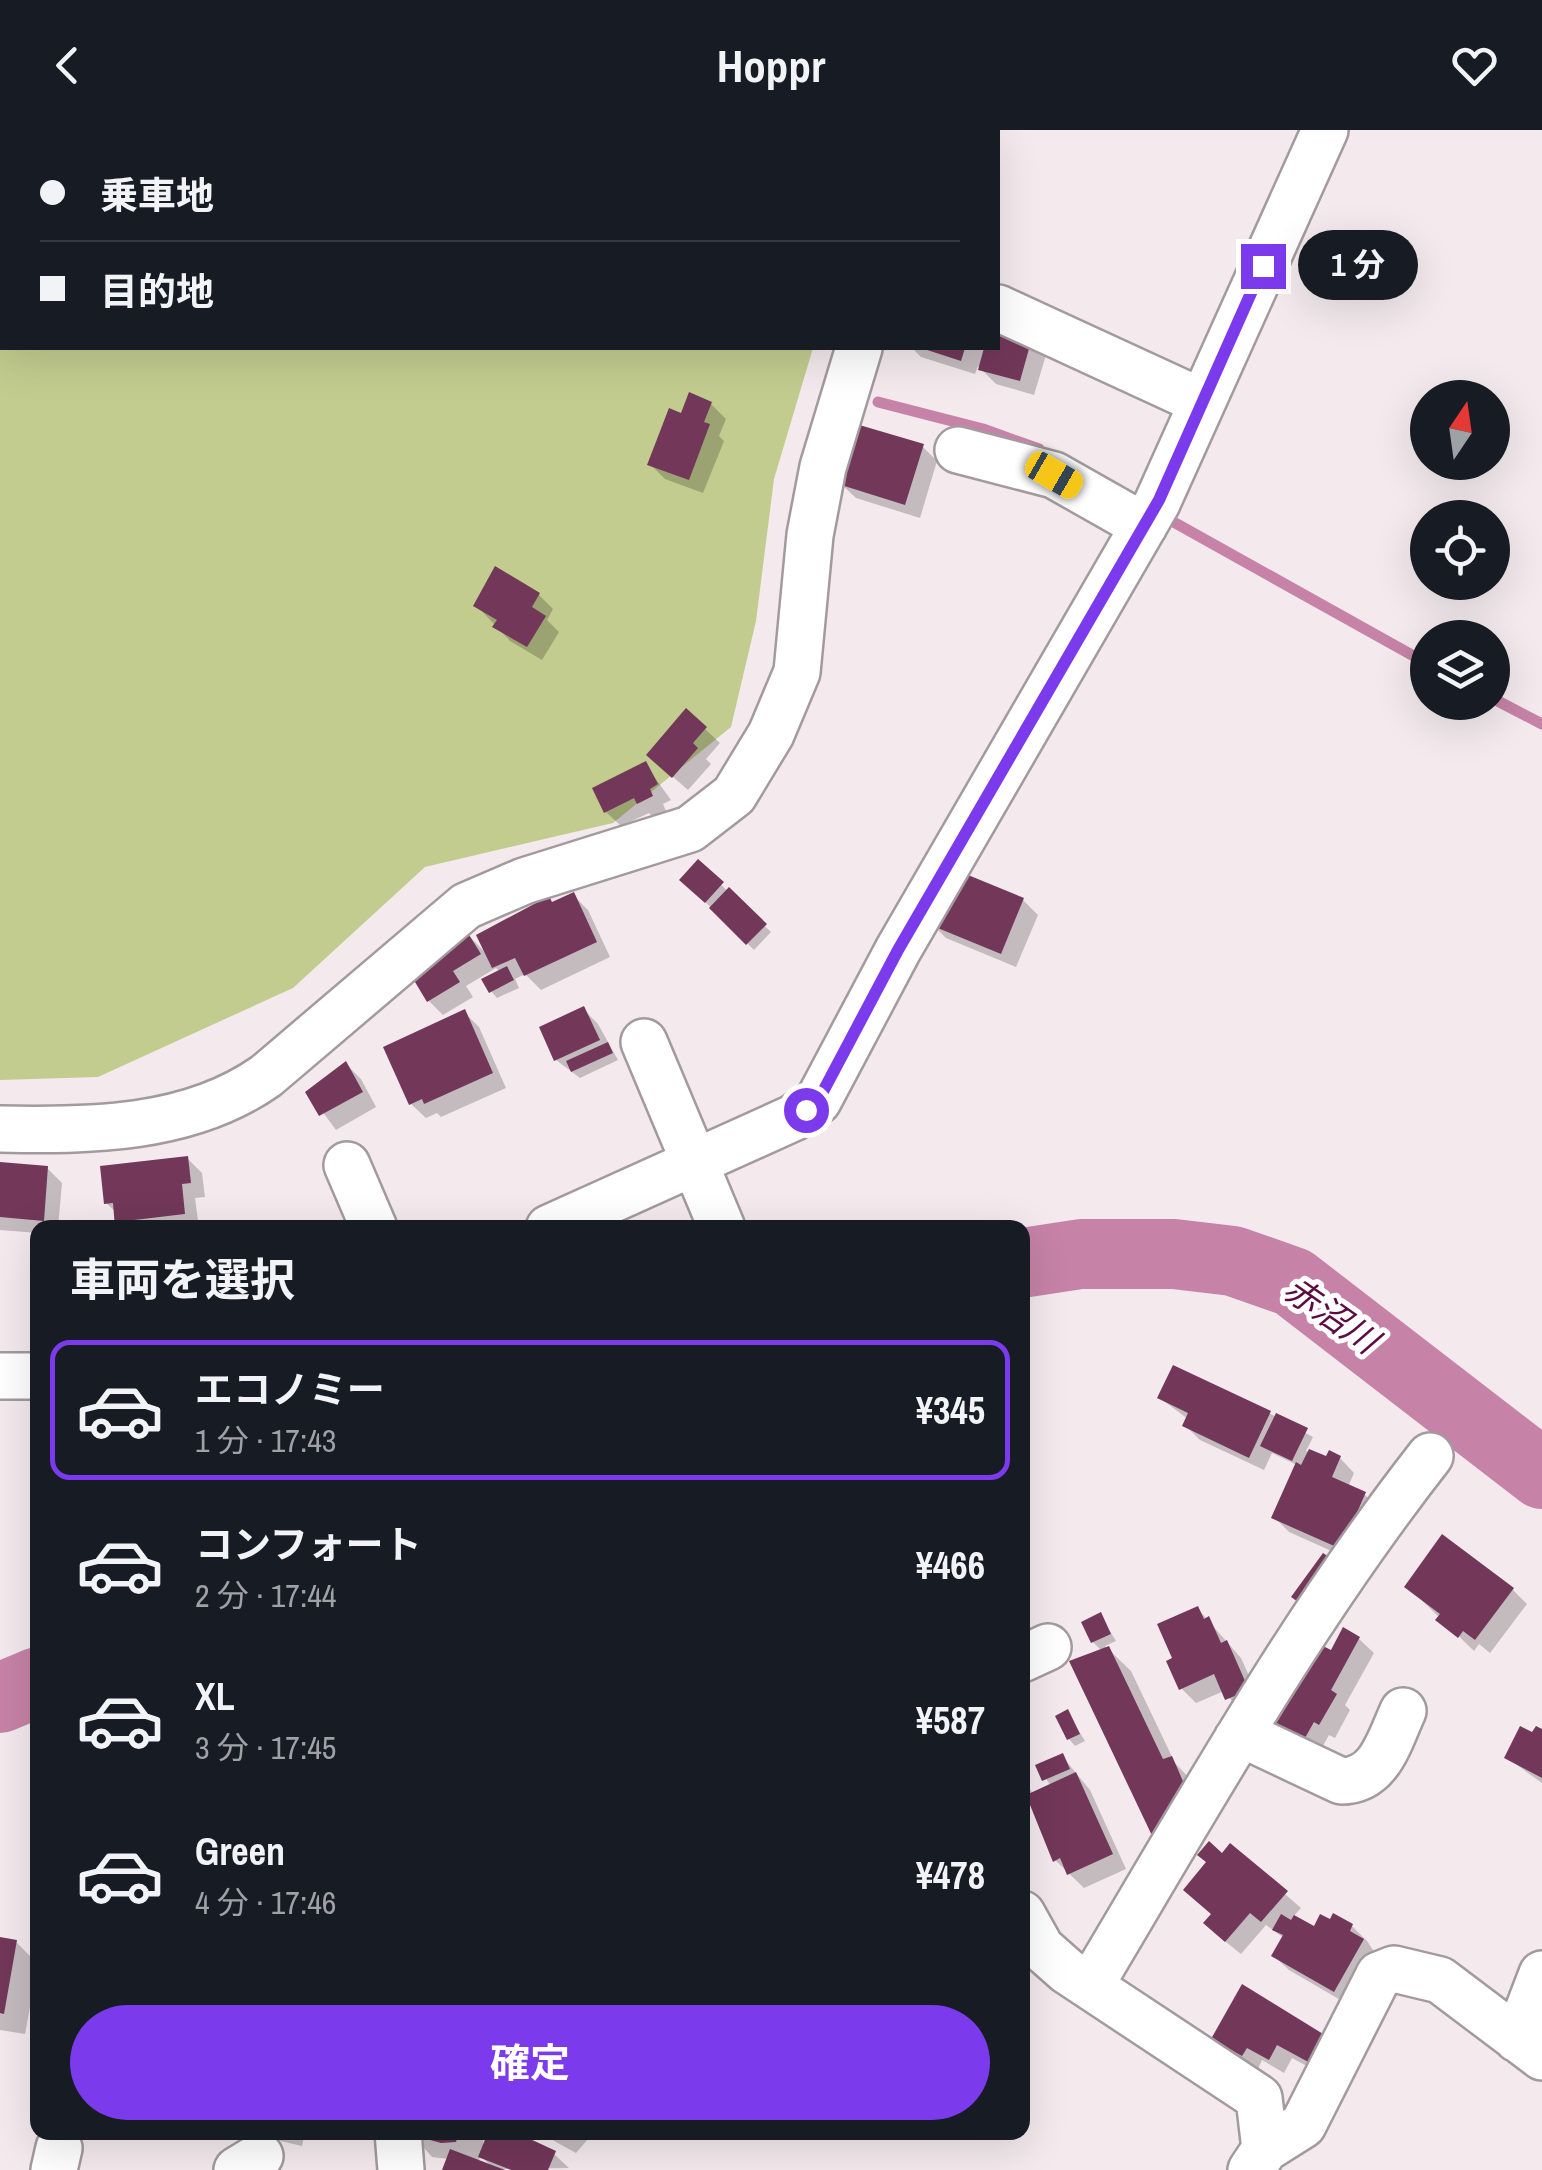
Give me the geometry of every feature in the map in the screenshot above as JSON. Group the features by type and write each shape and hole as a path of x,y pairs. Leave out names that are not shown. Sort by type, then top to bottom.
{"street":[{"path":"567,1220 812,1105 1150,516 1325,130"},
{"path":"1000,309 1200,401"},
{"path":"0,1128 130,1124 232,1098 266,1076 466,906 524,880 690,829 725,805 771,734 797,672 820,484 858,350"},
{"path":"958,450 1054,475 1150,516"},
{"path":"644,1042 719,1220"},
{"path":"346,1165 370,1220"},
{"path":"0,1376 30,1376"},
{"path":"1090,1986 1237,1738 1360,1546 1430,1456"},
{"path":"1237,1738 1250,1738 1341,1781 1356,1781 1372,1772 1403,1711"},
{"path":"1030,1928 1041,1948 1090,1986 1259,2098 1258,2160"},
{"path":"1258,2160 1303,2125 1379,1975 1394,1969 1440,1980 1530,2048 1542,1974"},
{"path":"398,2140 400,2170"}],"green space":[{"path":"0,350 812,350 774,479 756,621 731,727 613,823 425,867 293,988 98,1077 0,1080"}],"building":[{"path":"1000,330 1032,338 1020,381 978,370 983,350 1000,350"},
{"path":"927,350 964,350 961,361"},
{"path":"689,392 712,402 704,422 710,424 689,480 647,465 669,408 681,413"},
{"path":"856,424 924,444 905,505 838,484"},
{"path":"495,566 540,593 532,607 546,616 527,647 492,627 497,620 473,606"},
{"path":"686,708 707,727 693,743 698,748 672,778 646,755"},
{"path":"646,761 658,784 650,789 653,796 637,804 634,798 604,813 592,788"},
{"path":"698,859 724,882 705,903 679,880"},
{"path":"951,868 1024,898 1001,954 928,924"},
{"path":"729,887 767,924 746,945 709,908"},
{"path":"574,892 597,942 524,976 515,958 492,968 476,935 549,896 552,902"},
{"path":"466,930 481,954 453,971 460,982 427,1002 406,967"},
{"path":"507,966 514,980 489,993 481,979"},
{"path":"584,1006 600,1040 554,1061 539,1027"},
{"path":"465,1009 493,1073 424,1104 422,1099 409,1105 383,1047"},
{"path":"608,1042 613,1053 571,1072 566,1061"},
{"path":"346,1061 363,1092 319,1116 305,1092"},
{"path":"188,1156 191,1183 182,1184 185,1214 114,1220 113,1203 104,1204 100,1166"},
{"path":"0,1162 48,1166 44,1220 0,1217"},
{"path":"1173,1365 1271,1411 1249,1458 1182,1426 1188,1413 1157,1398"},
{"path":"1276,1413 1308,1428 1292,1461 1260,1446"},
{"path":"1309,1449 1326,1456 1329,1450 1341,1456 1332,1477 1366,1492 1341,1549 1271,1518 1296,1462 1301,1465"},
{"path":"1442,1534 1514,1588 1475,1640 1463,1631 1458,1638 1435,1620 1440,1614 1404,1587"},
{"path":"1323,1553 1338,1563 1307,1608 1291,1597"},
{"path":"1198,1606 1204,1619 1209,1616 1221,1643 1227,1640 1249,1690 1225,1700 1214,1674 1179,1690 1166,1661 1172,1658 1157,1624"},
{"path":"1101,1612 1111,1634 1091,1643 1081,1622"},
{"path":"1343,1627 1360,1637 1331,1690 1337,1694 1319,1725 1314,1722 1301,1745 1272,1730 1284,1710 1275,1705 1317,1643 1331,1650"},
{"path":"1109,1646 1163,1759 1172,1756 1189,1795 1156,1844 1069,1661"},
{"path":"1068,1709 1080,1734 1067,1740 1055,1716"},
{"path":"1520,1726 1532,1732 1536,1726 1542,1729 1542,1778 1504,1758"},
{"path":"1063,1753 1070,1769 1042,1781 1035,1765"},
{"path":"1076,1772 1113,1854 1067,1875 1060,1858 1053,1862 1030,1805 1030,1793"},
{"path":"1209,1841 1222,1853 1230,1843 1288,1891 1261,1922 1250,1913 1225,1942 1203,1923 1211,1914 1183,1890 1206,1862 1197,1855"},
{"path":"1333,1913 1353,1924 1350,1931 1364,1939 1334,1992 1271,1956 1283,1935 1272,1930 1281,1914 1291,1920 1294,1915 1314,1926 1320,1914 1330,1919"},
{"path":"0,1937 17,1940 4,2014 0,2013"},
{"path":"1242,1984 1328,2037 1312,2064 1277,2045 1269,2060 1247,2048 1242,2056 1211,2039"},
{"path":"485,2140 532,2140 556,2151 548,2170 511,2170 478,2157"},
{"path":"450,2149 505,2170 442,2170"}],"waterway":[{"path":"878,402 983,429 1039,449"},
{"path":"1161,515 1410,654"},
{"path":"1510,707 1542,724"},
{"name":"赤沼川","path":"1030,1262 1081,1254 1174,1254 1233,1261 1293,1282 1542,1474"},
{"name":"赤沼川","path":"0,1698 30,1685"}],"route":[{"path":"806,1110 818,1101 898,950 1159,500 1263,266"}]}
